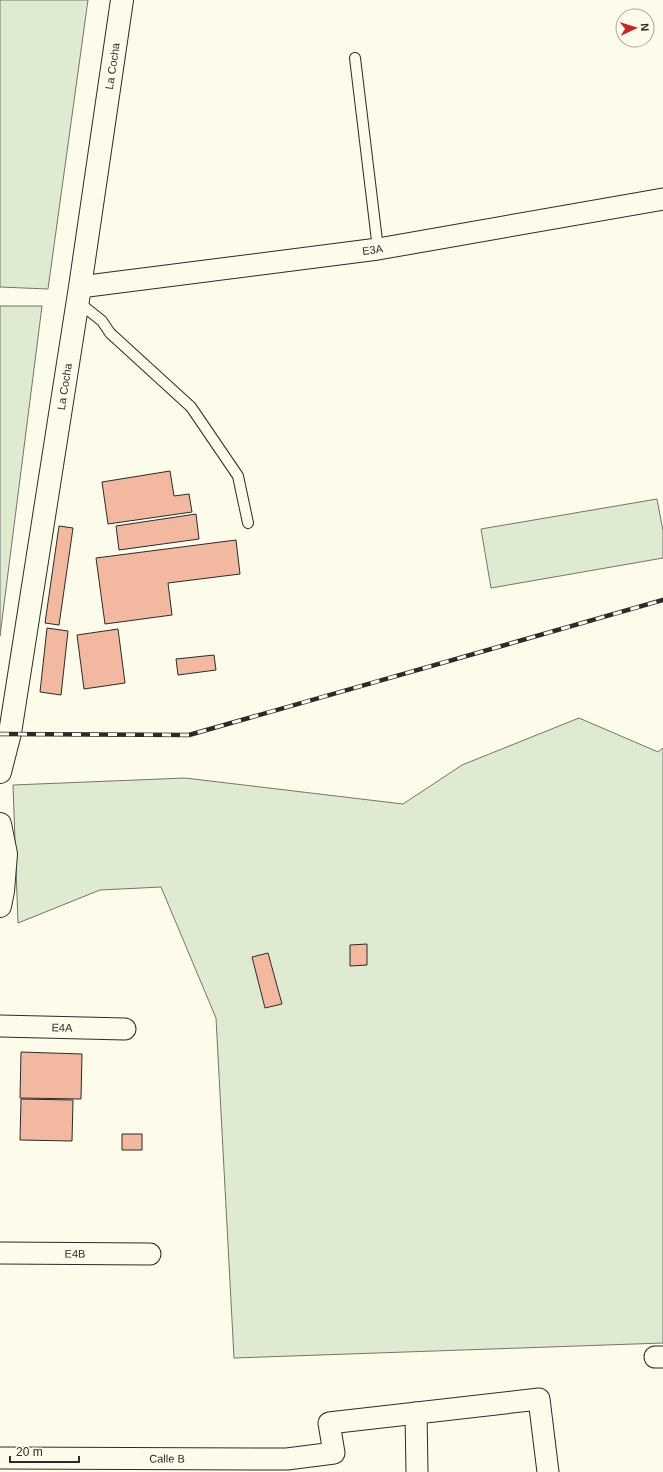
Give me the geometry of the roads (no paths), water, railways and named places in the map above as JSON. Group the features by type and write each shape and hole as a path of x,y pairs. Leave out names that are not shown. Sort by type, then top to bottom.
{"street":[{"name":"La Cocha","path":"0,772 10,733 122,0"},
{"name":"E3A","path":"78,294 378,249 663,199"},
{"path":"0,824 6,854 3,891 0,906"},
{"name":"E4A","path":"0,1026 125,1029"},
{"name":"E4B","path":"0,1252 150,1254"},
{"path":"417,1472 416,1413 539,1400 548,1472"},
{"name":"Calle B","path":"0,1458 286,1459 334,1453 329,1424 416,1413"}],"lane":[{"path":"355,58 378,249"},
{"path":"78,294 102,321 110,333 191,407 238,476 248,523"}],"railway":[{"path":"0,734 189,735 663,600"}]}
